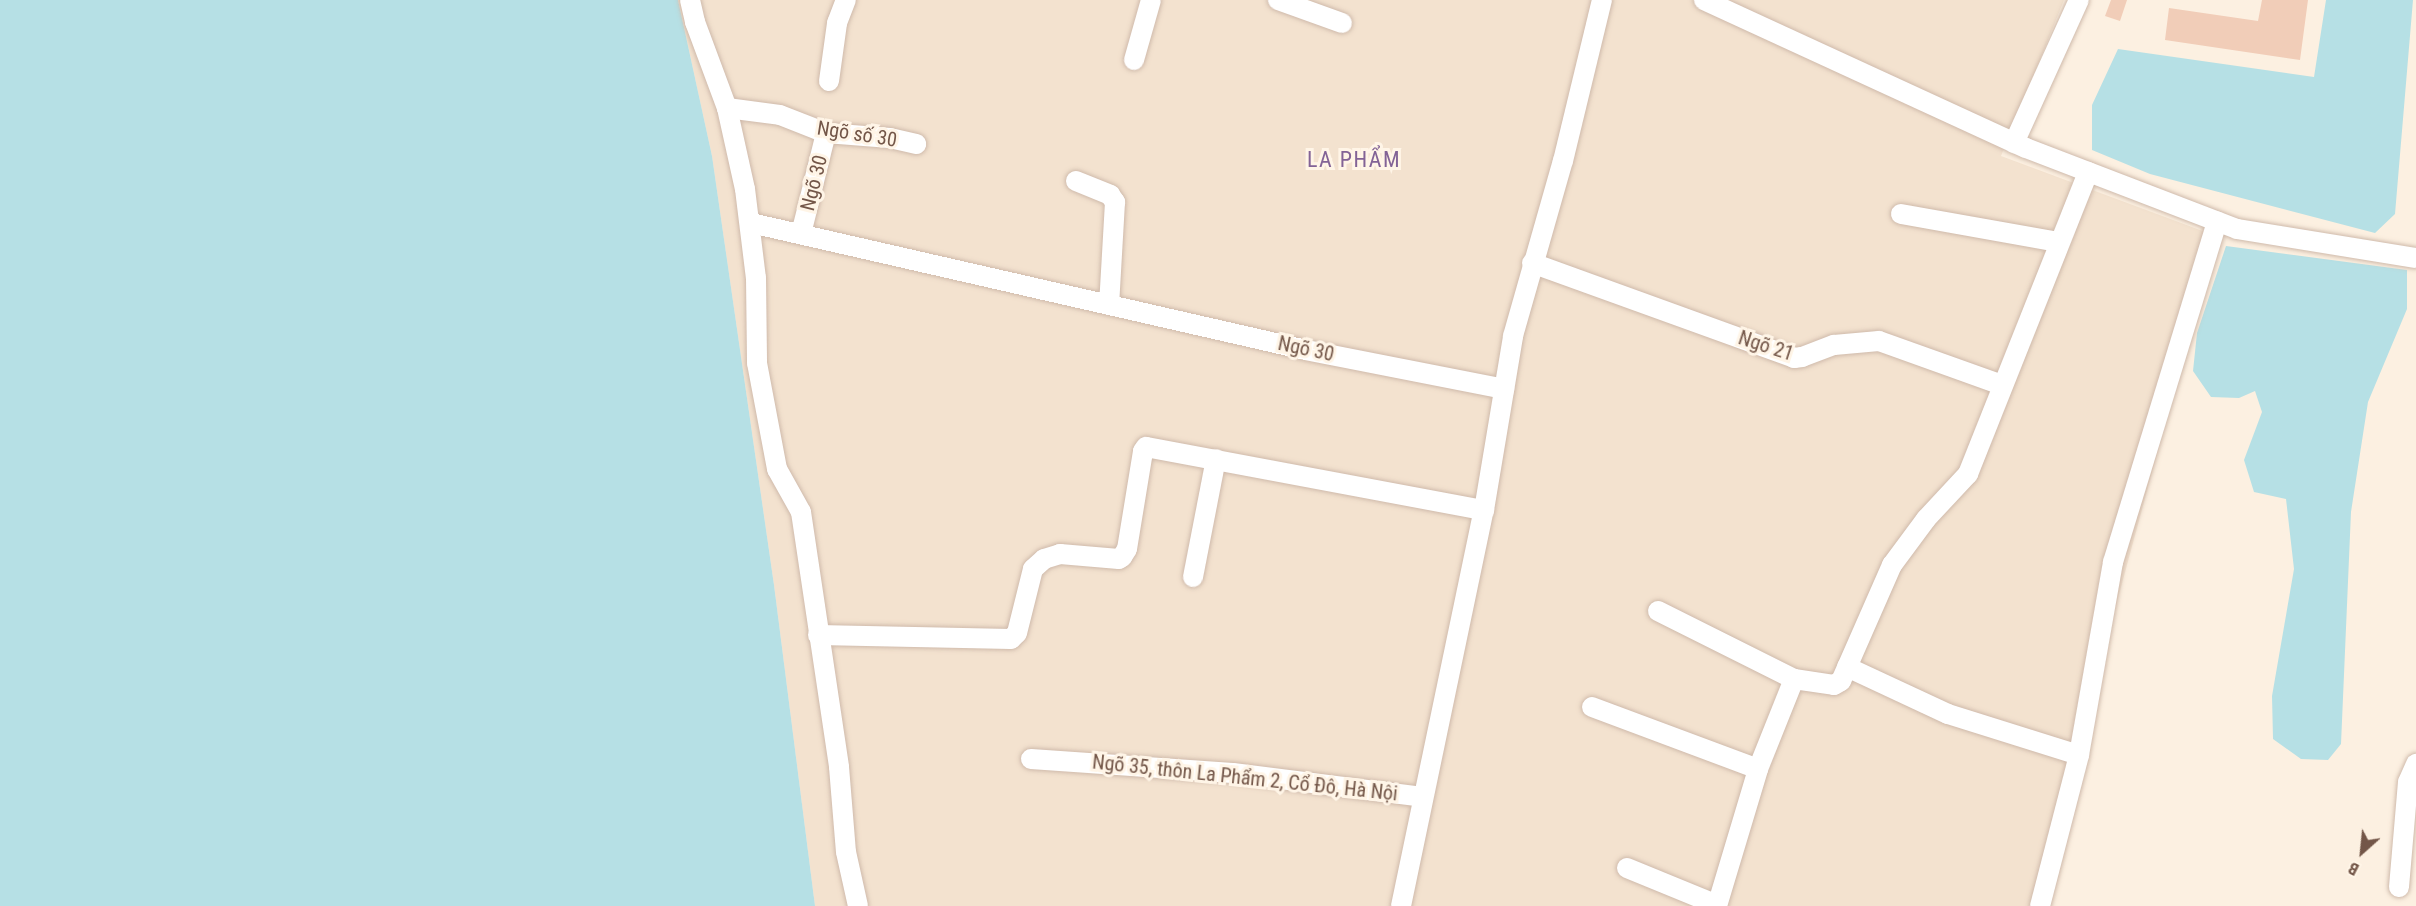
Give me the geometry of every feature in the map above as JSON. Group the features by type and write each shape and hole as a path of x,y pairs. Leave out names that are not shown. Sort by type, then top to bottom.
{"street":[{"path":"690,0 695,22 727,108 751,223 756,278 757,363 777,469 801,512 839,767 846,852 858,906"},
{"path":"829,81 837,23 846,0"},
{"path":"1134,60 1151,0"},
{"path":"1278,0 1342,22"},
{"path":"1401,906 1422,797 1484,510 1513,336 1563,161 1602,0"},
{"path":"1704,0 2014,143 2237,230 2416,258"},
{"path":"2014,143 2079,0"},
{"name":"Ngõ số 30","path":"727,108 780,115 826,133 890,138 916,144"},
{"name":"Ngõ 30","path":"801,234 826,133"},
{"path":"1658,611 1794,679 1834,685 1841,681 1892,565 1926,519 1968,474 2058,242 2088,172"},
{"path":"1076,181 1110,195 1115,202 1109,305"},
{"path":"1901,214 2058,242"},
{"path":"2040,906 2079,755 2113,562 2217,222"},
{"name":"Ngõ 30","path":"751,223 1381,366 1504,389"},
{"name":"Ngõ 21","path":"1532,263 1794,357 1802,357 1834,345 1879,341 2002,385"},
{"path":"818,635 1011,639 1017,633 1033,569 1044,559 1060,554 1119,559 1125,553 1145,448 1216,459 1484,510"},
{"path":"1193,578 1216,459"},
{"path":"1847,667 1948,714 2079,755"},
{"path":"1627,868 1717,906 1758,769 1794,679"},
{"path":"1592,707 1758,769"},
{"name":"Ngõ 35, thôn La Phẩm 2, Cổ Đô, Hà Nội","path":"1031,759 1233,773 1422,797"},
{"path":"2398,887 2409,782 2416,764"}],"shaded area":[{"path":"678,0 2064,0 2001,156 2216,236 2058,820 2042,906 815,906 774,585 712,156"}],"water":[{"path":"0,0 678,0 712,156 774,585 815,906 0,906"},
{"path":"2326,0 2413,0 2395,214 2375,233 2150,174 2092,150 2092,105 2118,49 2314,77"},
{"path":"2226,246 2407,270 2407,309 2368,402 2351,512 2341,744 2328,760 2301,759 2273,739 2272,696 2294,569 2286,499 2254,492 2244,460 2262,412 2255,391 2239,398 2211,397 2193,371 2197,333"}],"building":[{"path":"2111,0 2127,0 2120,21 2105,16"},
{"path":"2262,0 2308,0 2300,60 2165,40 2169,8 2258,21"}],"district":[{"name":"LA PHẨM","path":"1354,160"}]}
